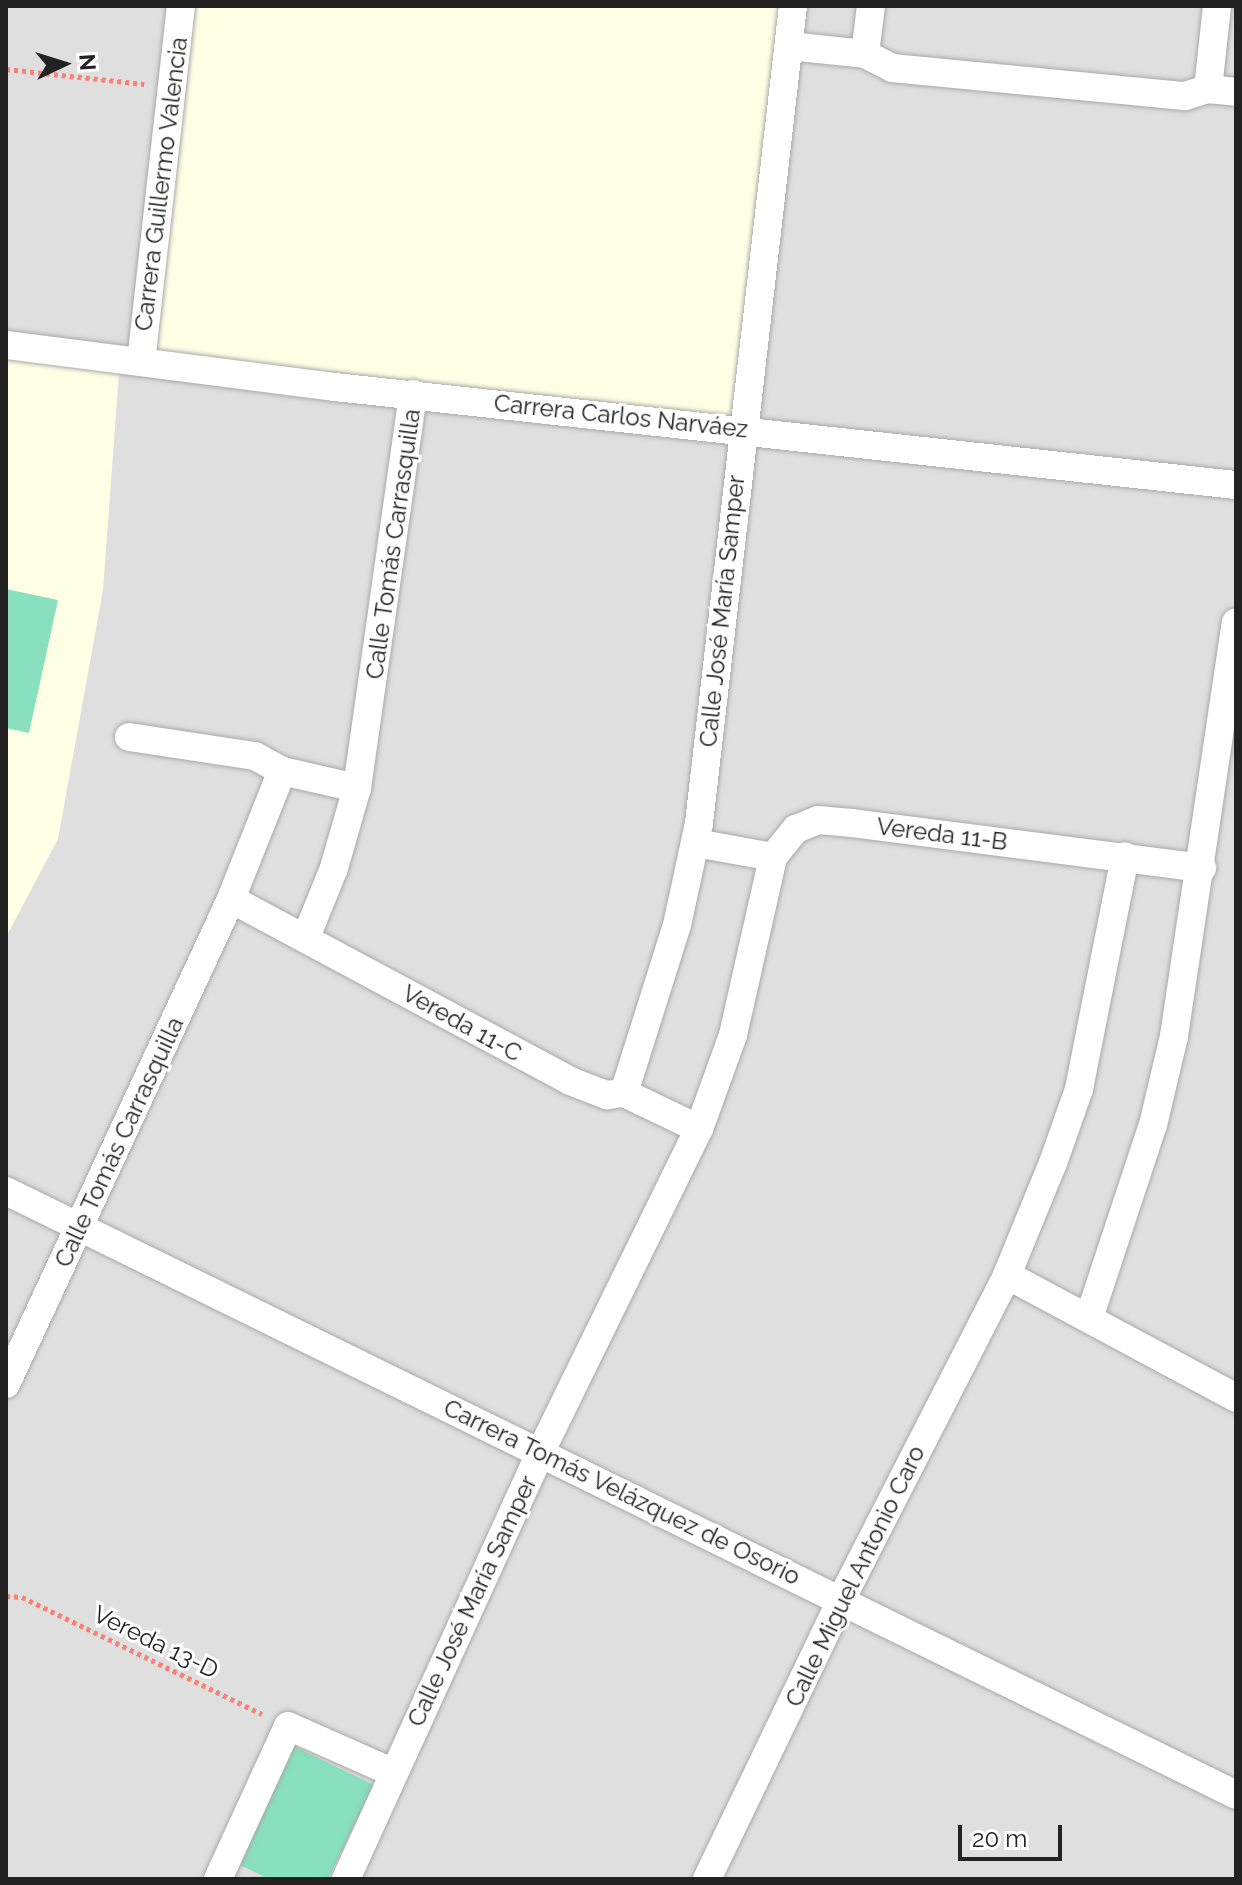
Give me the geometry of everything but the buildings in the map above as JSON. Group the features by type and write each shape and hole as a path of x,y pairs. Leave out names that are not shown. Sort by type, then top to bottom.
{"street":[{"name":"Carrera Guillermo Valencia","path":"141,362 181,6"},
{"name":"Calle José María Samper","path":"624,1093 677,925 696,843 793,6"},
{"path":"865,54 871,6"},
{"path":"1208,89 1217,6"},
{"path":"789,46 865,54 892,68 1185,96 1208,89 1236,92"},
{"name":"Carrera Carlos Narváez","path":"6,345 413,394 1236,485"},
{"name":"Calle Tomás Carrasquilla","path":"306,937 334,868 357,788 413,394"},
{"path":"1089,1318 1153,1125 1202,868 1236,623"},
{"path":"129,737 255,756 282,771 357,788"},
{"name":"Calle Tomás Carrasquilla","path":"6,1384 231,899 282,771"},
{"name":"Vereda 11-B","path":"773,857 805,822 818,820 1125,857"},
{"path":"696,843 773,857"},
{"name":"Calle José María Samper","path":"346,1879 541,1451 699,1129 733,1035 773,857"},
{"path":"1125,857 1202,868"},
{"name":"Calle Miguel Antonio Caro","path":"707,1879 841,1600 1007,1275 1079,1089 1125,857"},
{"path":"231,899 306,937"},
{"name":"Vereda 11-C","path":"306,937 570,1081 607,1095 624,1093"},
{"path":"624,1093 699,1129"},
{"name":"Carrera Tomás Velázquez de Osorio","path":"6,1191 541,1451 1236,1795"},
{"path":"1007,1275 1236,1398"},
{"path":"229,1875 288,1726 394,1773"}],"path":[{"path":"6,69 173,88"},
{"name":"Vereda 13-D","path":"6,1596 22,1597 288,1726"}],"shaded area":[{"path":"6,6 1236,6 1236,1879 6,1879"},
{"path":"181,6 793,6 742,429 141,362"},
{"path":"6,345 120,359 103,590 58,839 6,937"}],"green space":[{"path":"6,589 58,600 29,733 6,728"},
{"path":"289,1744 374,1785 328,1879 269,1879 232,1861"}]}
